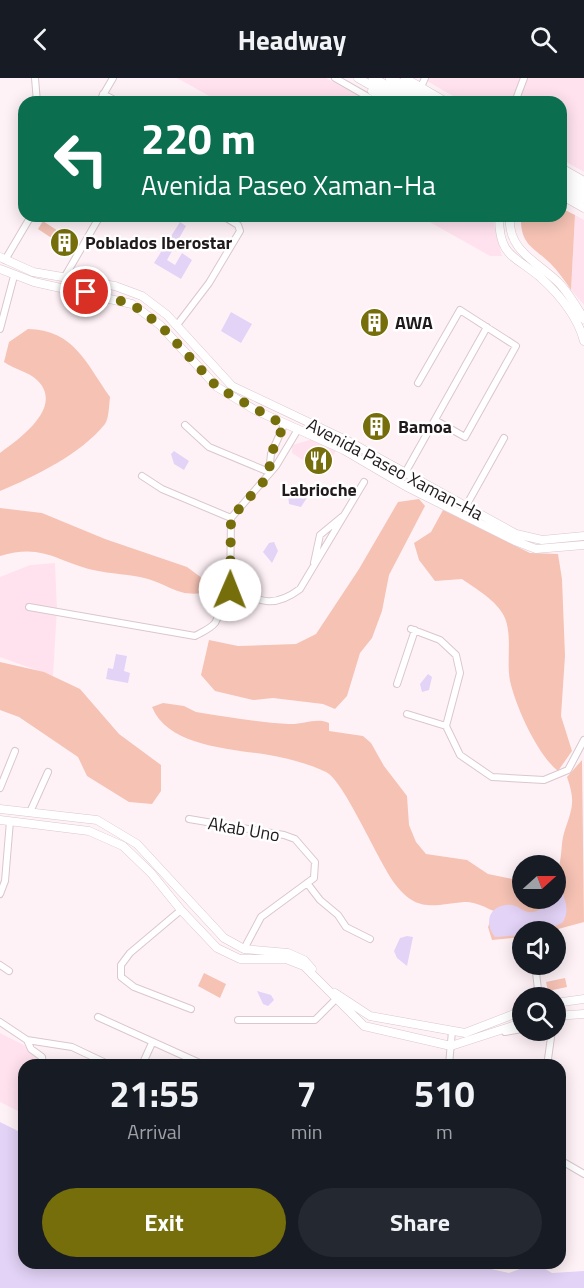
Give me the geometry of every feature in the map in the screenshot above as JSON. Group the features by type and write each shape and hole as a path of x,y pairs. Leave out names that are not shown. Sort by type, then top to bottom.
{"highway":[{"path":"390,78 422,96"},
{"path":"370,80 402,96"},
{"path":"567,180 584,190"},
{"path":"567,189 584,199"}],"main road":[{"path":"358,78 370,80 391,96"},
{"path":"405,78 436,96"},
{"path":"370,80 379,96"},
{"path":"567,171 584,181"},
{"path":"567,198 584,208"},
{"path":"500,222 503,244 508,254 538,276 568,306 584,341"},
{"path":"511,222 515,245 526,258 543,268 560,284 584,319"},
{"name":"Avenida Paseo Xaman-Ha","path":"2,259 45,274 116,286 142,296 177,325 232,386 259,401 348,441 516,534 542,540 584,536"},
{"name":"Avenida Paseo Xaman-Ha","path":"0,269 14,276 132,304 160,325 217,387 284,425 306,431 344,450 409,488 515,541 536,549 584,545"},
{"path":"45,274 45,284"},
{"path":"550,288 560,284"},
{"path":"255,410 259,401"},
{"path":"0,809 97,820 136,844 224,938 244,949 288,953 304,960 338,996 370,1016 465,1033 512,1015"},
{"path":"41,825 42,814"},
{"path":"0,820 89,831 123,846 217,948 240,959 286,958 304,966 335,1000 364,1026 451,1046 512,1026"},
{"path":"162,887 170,879"},
{"path":"197,927 206,919"},
{"path":"566,1001 584,999"},
{"path":"566,1017 576,1017 584,1014"}],"street":[{"path":"35,78 36,96"},
{"path":"107,96 103,94 113,78"},
{"path":"335,78 366,96"},
{"path":"421,87 425,78"},
{"path":"517,96 524,78"},
{"path":"2,259 27,222"},
{"path":"64,278 97,222"},
{"path":"177,325 209,283 240,231 238,225 233,222"},
{"path":"0,328 14,276"},
{"path":"418,383 460,310 516,346 465,437 435,420"},
{"path":"405,473 487,327"},
{"path":"185,425 209,447 269,472"},
{"path":"269,472 271,454 284,425"},
{"path":"230,590 231,518 276,466 297,430"},
{"path":"466,506 504,438"},
{"path":"142,476 162,489 231,518"},
{"path":"29,606 195,636 207,630 215,622 225,594 230,590 236,588 256,601 286,600 300,589 364,482"},
{"path":"313,567 320,535 344,515"},
{"path":"397,684 413,629 440,640 456,655 460,673 447,726 460,755 492,777 544,780 568,770 584,740"},
{"path":"407,714 447,726"},
{"path":"0,788 15,751"},
{"path":"30,812 48,772"},
{"name":"Akab Uno","path":"189,819 284,835 295,839 315,862 314,878 307,883"},
{"path":"0,894 5,882 10,821"},
{"path":"244,949 261,917 307,883 320,900 338,915 346,927 370,939"},
{"path":"181,910 130,953 121,965 121,977 134,987 191,1009"},
{"path":"0,965 9,971"},
{"path":"238,1020 315,1020 335,1000"},
{"path":"99,1017 152,1044 189,1059"},
{"path":"0,1022 27,1040 72,1047 97,1059"},
{"path":"450,1059 452,1031"},
{"path":"489,1034 512,1031"},
{"path":"27,1040 31,1049 42,1059"},
{"path":"548,1059 550,1041"},
{"path":"145,1059 152,1044"},
{"path":"566,1164 584,1174"}],"shaded area":[{"path":"177,78 326,78 358,96 209,96"},
{"path":"422,78 584,78 584,172 567,162 567,96 453,96"},
{"path":"567,211 575,215 571,290 553,266 528,244 521,222 567,222"},
{"path":"575,215 584,220 584,305 571,290"},
{"path":"44,222 61,233 56,241 38,229"},
{"path":"180,222 186,226 167,260 175,265 182,253 192,260 181,279 154,263"},
{"path":"430,222 494,222 502,256 490,256"},
{"path":"231,312 252,324 241,343 221,331"},
{"path":"28,329 57,335 77,351 110,397 108,415 105,424 95,435 70,455 42,472 0,491 0,453 36,421 46,401 44,390 37,380 4,362 9,342"},
{"path":"313,439 336,451 322,473 292,453 292,445"},
{"path":"174,451 189,461 184,470 174,464 171,454"},
{"path":"297,485 307,487 310,493 301,507 289,504 288,495"},
{"path":"419,499 425,506 389,575 382,611 372,638 360,653 347,696 335,709 323,704 273,698 253,700 215,691 201,675 209,640 238,646 296,644 316,634 359,569 398,502"},
{"path":"0,508 42,513 105,539 187,567 206,581 209,592 183,593 148,579 93,570 38,552 27,551 0,556"},
{"path":"443,510 530,553 558,554 562,579 565,656 561,716 572,751 558,771 535,742 517,704 510,681 509,639 504,616 485,595 462,579 435,581 419,560 414,543 431,532"},
{"path":"274,542 278,551 272,563 263,552 269,543"},
{"path":"55,563 57,609 53,676 0,657 0,577 30,565"},
{"path":"116,654 127,656 124,671 130,673 128,683 106,679 108,668 113,669"},
{"path":"0,662 44,672 80,689 119,734 161,765 161,791 152,804 129,802 87,776 78,757 19,717 0,710"},
{"path":"428,674 432,677 429,690 422,692 420,684"},
{"path":"163,703 184,706 196,712 265,722 294,724 324,721 329,723 329,731 363,736 371,743 384,766 407,796 409,825 416,842 426,854 467,860 488,874 512,879 512,909 566,909 566,855 561,855 563,837 572,805 567,777 582,760 584,922 566,927 566,921 512,921 512,938 492,940 488,927 494,911 472,902 426,905 403,893 388,873 342,790 326,772 284,758 203,744 172,731 160,720 152,707"},
{"path":"566,902 567,911 563,921 512,921 512,936 495,937 492,932 490,917 500,906 509,905 512,906 512,909 536,911 566,909"},
{"path":"413,937 407,966 397,958 394,951 400,938"},
{"path":"204,973 226,984 220,998 198,986"},
{"path":"565,978 567,987 547,987 546,982"},
{"path":"257,991 271,995 274,1000 268,1006 263,1004"},
{"path":"0,1033 24,1045 38,1059 18,1059 18,1111 0,1102"},
{"path":"0,1122 18,1131 18,1269 491,1269 509,1273 520,1269 545,1269 552,1273 584,1271 584,1288 0,1288"}],"place":[{"name":"Poblados Iberostar","path":"64,242"},
{"name":"AWA","path":"374,322"},
{"name":"Bamoa","path":"377,426"},
{"name":"Labrioche","path":"319,460"}],"route":[{"path":"86,292 132,304 160,325 217,387 284,425 271,454 269,472 265,480 231,518 230,590"}]}
